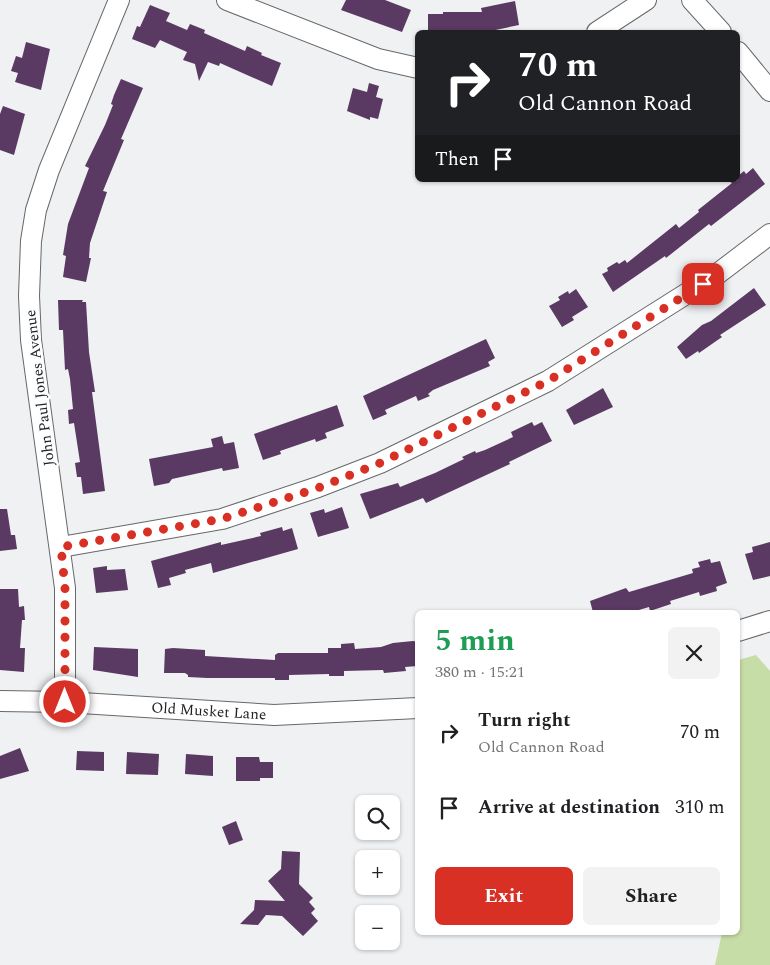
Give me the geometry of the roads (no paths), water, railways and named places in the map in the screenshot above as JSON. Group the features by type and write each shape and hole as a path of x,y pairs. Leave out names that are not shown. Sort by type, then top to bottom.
{"street":[{"name":"John Paul Jones Avenue","path":"65,702 65,588 61,547 31,340 29,296 31,241 36,210 49,170 119,0"},
{"path":"227,0 378,59 415,67"},
{"path":"600,30 646,0"},
{"path":"692,0 719,30"},
{"path":"740,54 770,91"},
{"path":"61,547 222,519 318,488 380,463 548,381 708,280 770,234"},
{"path":"740,630 770,621"},
{"name":"Old Musket Lane","path":"0,701 65,702 274,715 415,708"}]}
